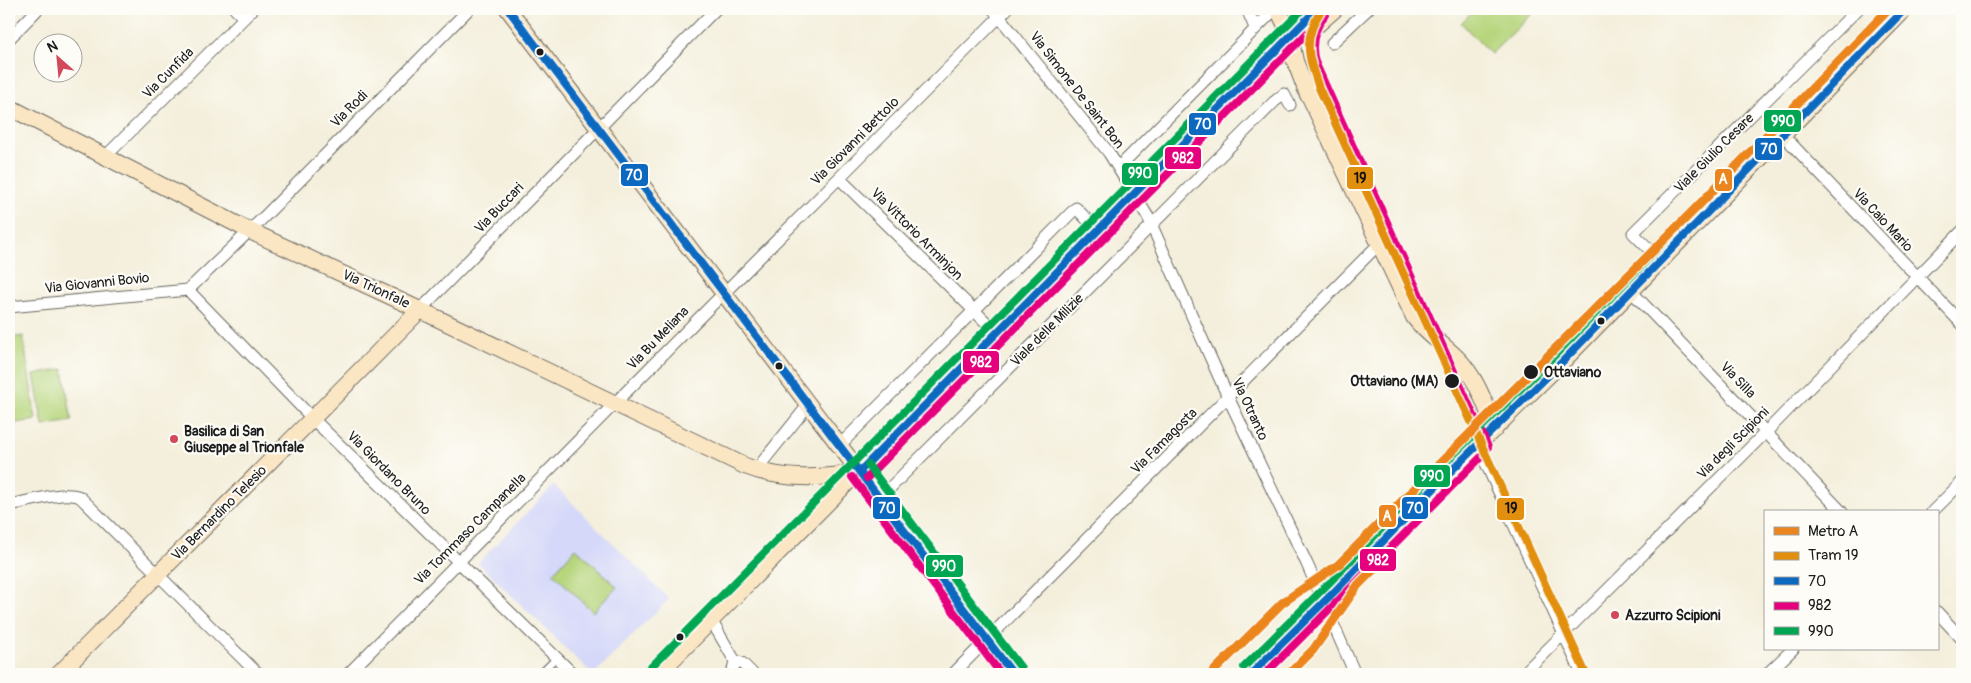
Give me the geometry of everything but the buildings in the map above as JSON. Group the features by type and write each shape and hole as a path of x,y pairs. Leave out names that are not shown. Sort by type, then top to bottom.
{"street":[{"path":"9,39 38,9"},
{"path":"235,9 244,18"},
{"name":"Via Cunfida","path":"105,157 253,9"},
{"name":"Via Rodi","path":"188,290 250,231 469,9"},
{"path":"508,9 1013,674"},
{"name":"Via Buccari","path":"420,310 716,9"},
{"path":"1246,9 1255,28"},
{"path":"1118,167 1276,9 1290,36 1295,61 1309,95 1414,317 1422,329 1457,358 1466,368 1478,388 1494,429"},
{"path":"1290,36 1318,24 1335,9"},
{"path":"1332,43 1368,9"},
{"name":"Viale Giulio Cesare","path":"1661,261 1633,233 1858,9"},
{"path":"1251,674 1661,261 1905,9"},
{"name":"Via Simone De Saint Bon","path":"1000,11 1118,167 1134,193"},
{"name":"Via Giovanni Bettolo","path":"724,293 839,178 1000,11"},
{"path":"658,674 1290,36 1307,12"},
{"name":"Viale delle Milizie","path":"880,498 1274,102 1287,99"},
{"name":"Via Trionfale","path":"9,107 250,231 750,468 813,477 860,471"},
{"name":"Via Caio Mario","path":"1783,135 1962,324"},
{"name":"Via Vittorio Arminjon","path":"839,178 996,332"},
{"path":"1134,193 1152,226"},
{"path":"840,445 1076,208 1097,230"},
{"name":"Via Otranto","path":"1152,226 1355,674"},
{"name":"Via degli Scipioni","path":"1523,674 1766,432 1962,231"},
{"name":"Via Famagosta","path":"953,674 1376,248"},
{"name":"Via Giovanni Bovio","path":"9,307 188,290"},
{"name":"Via Giordano Bruno","path":"188,290 313,419 573,674"},
{"name":"Via Silla","path":"1631,291 1840,510"},
{"name":"Via Bu Meliana","path":"614,404 724,293"},
{"name":"Via Bernardino Telesio","path":"59,674 420,310"},
{"path":"750,468 805,400"},
{"name":"Via Tommaso Campanella","path":"348,674 614,404"},
{"path":"1478,446 1582,674"},
{"path":"1934,510 1962,482"},
{"path":"9,506 58,496 80,496 258,674"},
{"path":"1938,613 1962,639"},
{"path":"711,620 735,661 732,674"},
{"path":"1767,674 1792,650"},
{"path":"735,661 742,663 754,674"}],"lane":[{"path":"1307,12 1317,9"},
{"path":"540,674 556,658"}],"shaded area":[{"path":"554,485 669,599 594,674 478,563"}],"green space":[{"path":"1475,9 1537,9 1491,54 1461,23"},
{"path":"23,336 36,420 9,424 9,338"},
{"path":"63,369 72,421 43,426 34,375"},
{"path":"576,548 617,587 593,612 553,573"}],"metro line":[{"name":"A","path":"1211,674 1282,603 1338,565 1695,209 1889,9"},
{"name":"A","path":"1289,674 1313,650 1358,585 1387,556"}],"tram line":[{"name":"19","path":"1322,9 1309,39 1310,57 1319,88 1586,674"}],"transit line":[{"name":"70","path":"508,9 1013,674"},
{"name":"990","path":"651,667 1303,9"},
{"name":"70","path":"860,471 1317,9"},
{"name":"990","path":"1244,667 1329,583 1439,469 1556,354 1891,9"},
{"name":"70","path":"1251,674 1336,590 1446,476 1563,361 1905,9"},
{"name":"982","path":"1265,674 1485,453 1488,447 1315,62 1314,37 1325,15"},
{"name":"982","path":"867,478 1324,16"},
{"name":"990","path":"868,465 1021,668"},
{"name":"982","path":"852,477 1001,674"}],"place":[{"name":"Ottaviano","path":"1531,372"},
{"name":"Ottaviano (MA)","path":"1452,381"},
{"name":"Basilica di San Giuseppe al Trionfale","path":"174,439"},
{"name":"Azzurro Scipioni","path":"1615,615"}]}
